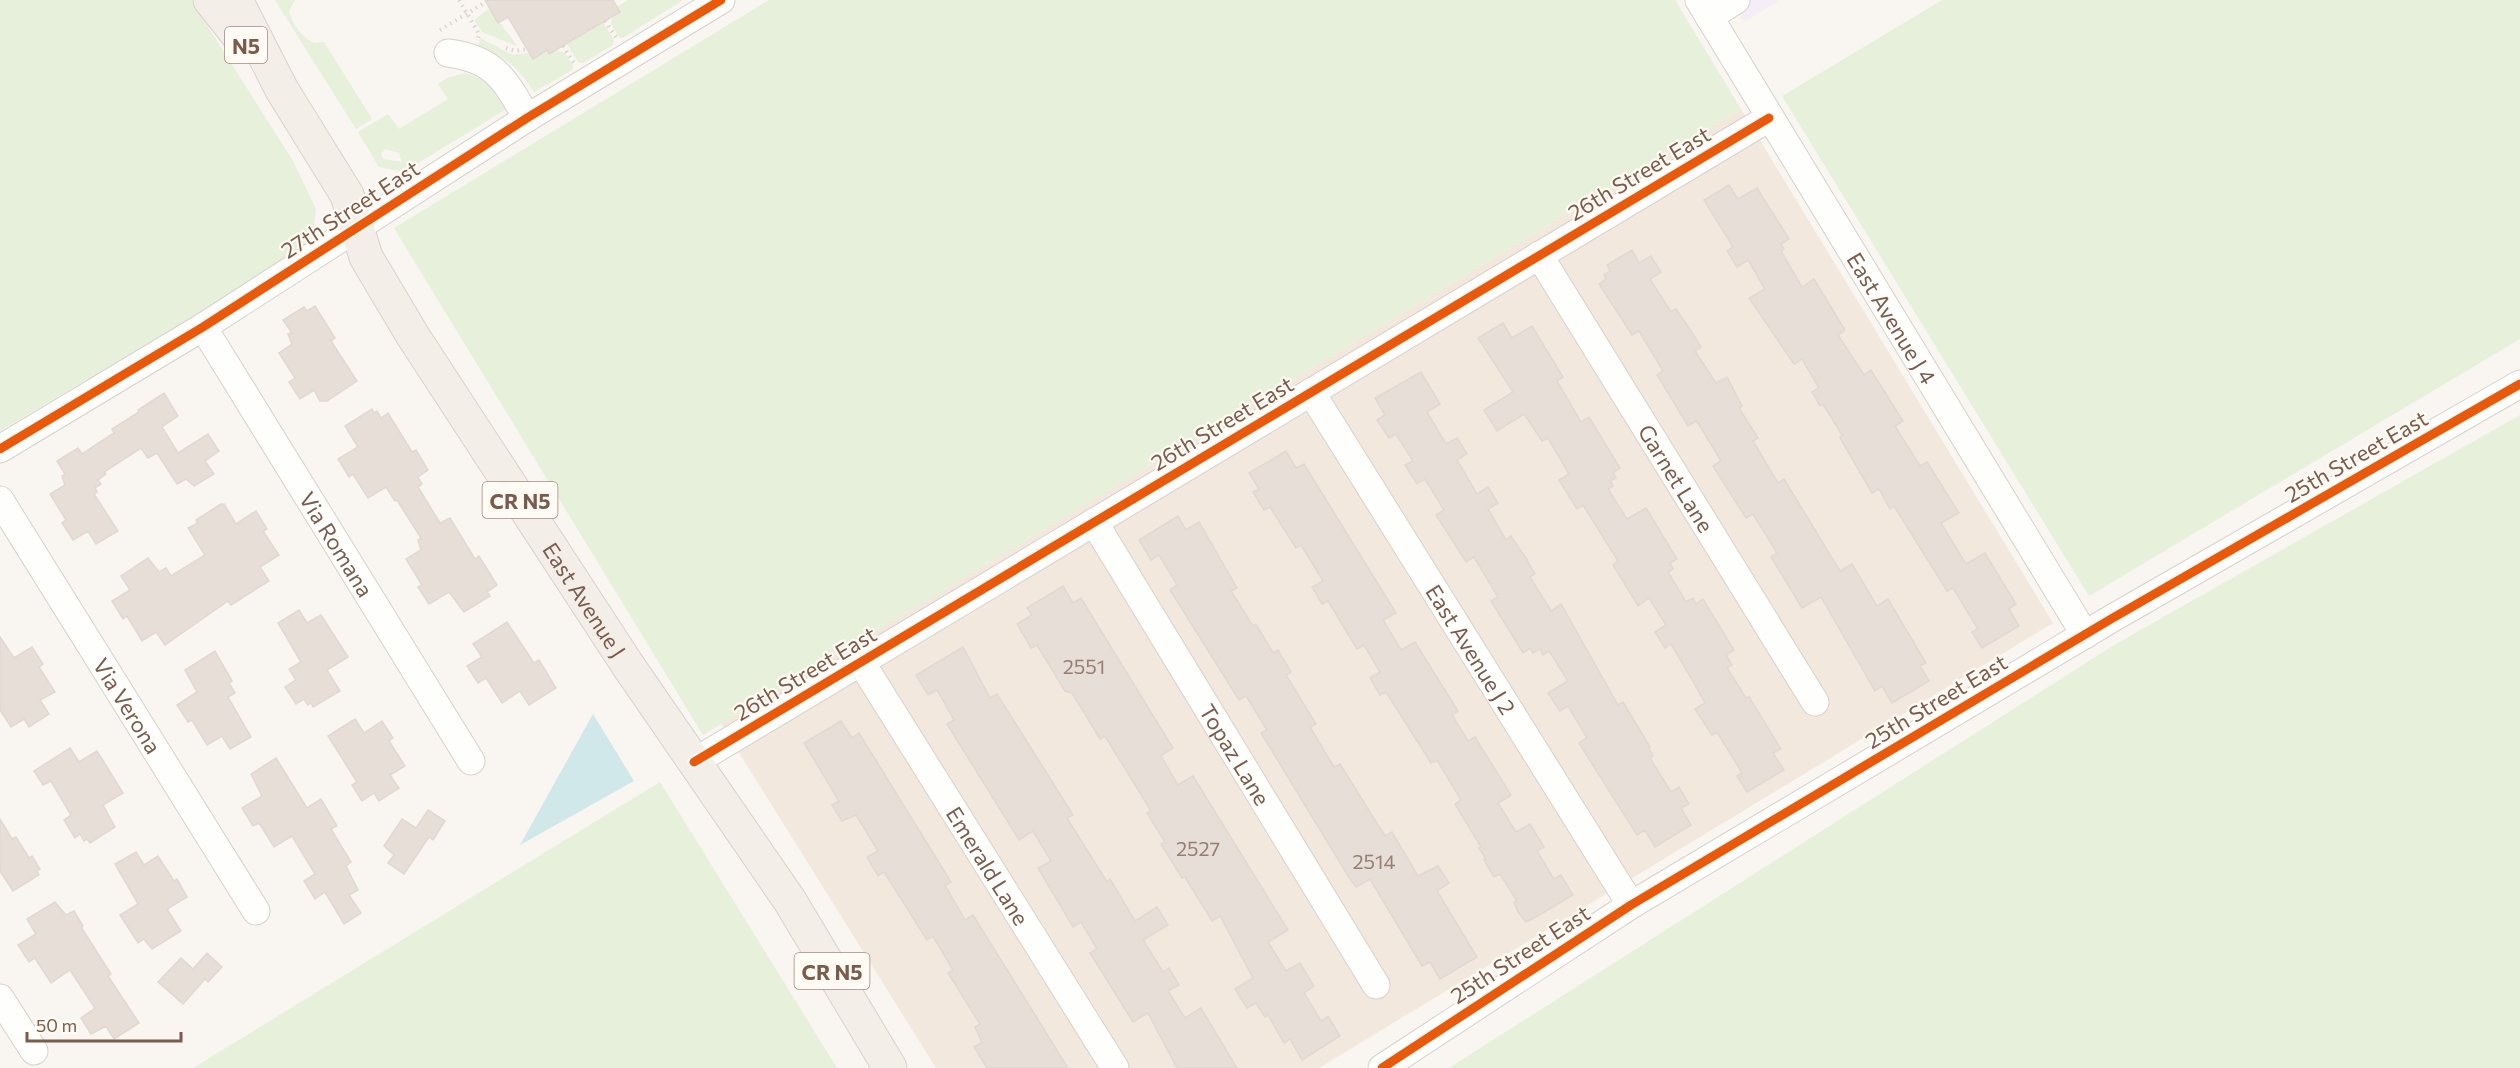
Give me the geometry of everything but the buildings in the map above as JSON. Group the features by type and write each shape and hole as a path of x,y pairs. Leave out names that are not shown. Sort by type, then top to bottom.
{"main road":[{"name":"East Avenue J","path":"210,0 282,90"},
{"name":"East Avenue J","path":"236,0 282,90 347,195 366,257 413,336 627,664 790,901 890,1068"}],"street":[{"path":"1704,9 1736,0"},
{"name":"27th Street East","path":"0,449 203,327 527,118 715,1"},
{"name":"East Avenue J 4","path":"1704,9 2085,635"},
{"path":"465,43 506,81 527,118"},
{"name":"26th Street East","path":"694,762 1770,118"},
{"name":"Garnet Lane","path":"1539,255 1815,702"},
{"name":"Via Romana","path":"203,327 471,761"},
{"name":"25th Street East","path":"1382,1068 1631,905 2085,635 2520,384"},
{"name":"East Avenue J 2","path":"1311,392 1631,905"},
{"name":"Via Verona","path":"0,500 256,911"},
{"name":"Topaz Lane","path":"1094,522 1376,986"},
{"name":"Emerald Lane","path":"861,662 1115,1068"},
{"path":"0,998 34,1051"}],"path":[{"path":"459,0 467,14 465,43"},
{"path":"467,14 486,2"},
{"path":"465,43 467,14"},
{"path":"605,21 619,43"},
{"path":"503,46 515,51 527,49"},
{"path":"563,46 577,69"}],"shaded area":[{"path":"1730,0 1780,0 1744,22"},
{"path":"1741,109 2053,623 1319,1068 936,1068 721,724"}],"green space":[{"path":"0,0 191,0 293,161 316,209 313,235 300,253 0,431"},
{"path":"275,0 295,0 289,11 295,26 301,34 314,43 324,42 372,119 356,129"},
{"path":"628,0 683,0 623,38 619,37 611,24 612,17 620,12 617,7"},
{"path":"769,0 1675,0 1741,109 703,735 394,228"},
{"path":"1942,0 2520,0 2520,339 2089,596 1782,96"},
{"path":"490,8 517,46 482,32 474,20"},
{"path":"603,22 614,40 613,45 583,63 578,62 567,44"},
{"path":"480,38 513,55 547,50 549,54 556,50 565,53 573,65 572,70 534,92 523,76 503,58 478,48"},
{"path":"465,73 479,78 495,91 508,108 410,168 399,171 379,167 358,132 388,114 399,129 448,99 438,84 447,78","holes":["386,149 399,153 402,162 383,159 381,153"]},
{"path":"2520,415 2520,1068 1449,1068 2114,645"},
{"path":"660,782 837,1068 193,1068"}],"water":[{"path":"593,714 634,781 520,845"}],"cycle path":[{"path":"0,449 203,327 527,118 721,0"},
{"path":"694,762 1769,118"},
{"path":"1382,1068 1631,905 2111,619 2520,384"}]}
